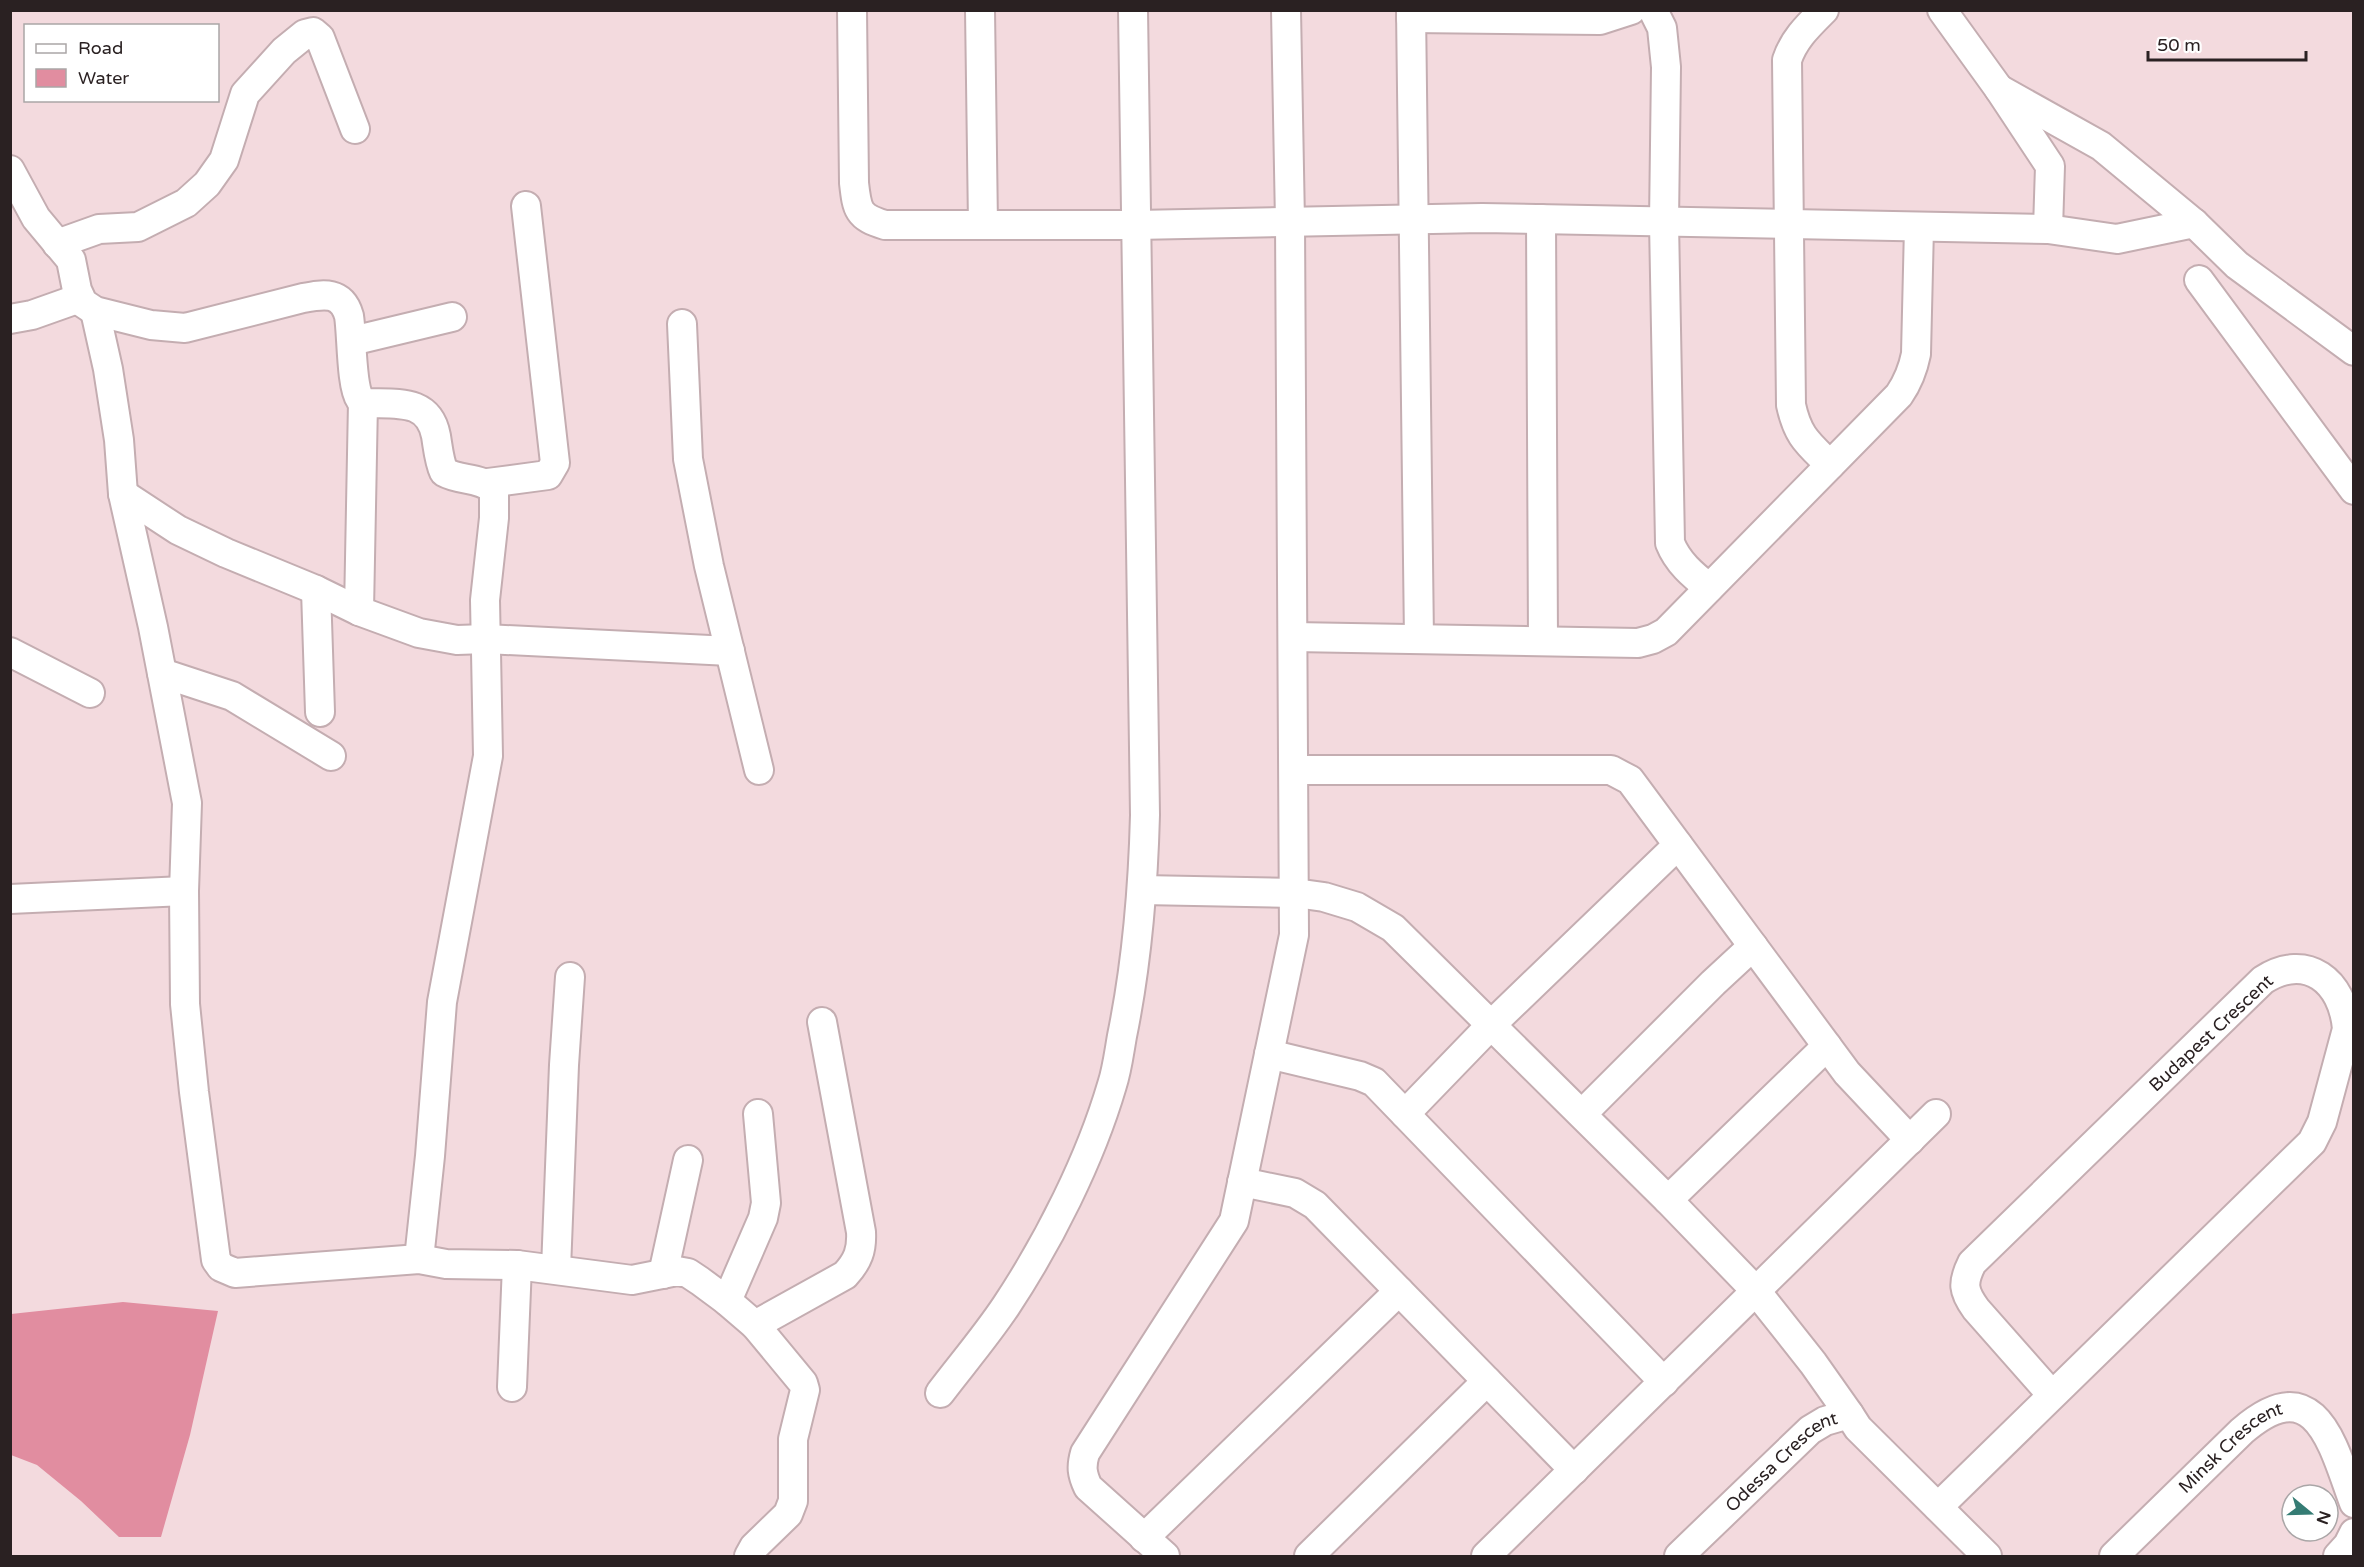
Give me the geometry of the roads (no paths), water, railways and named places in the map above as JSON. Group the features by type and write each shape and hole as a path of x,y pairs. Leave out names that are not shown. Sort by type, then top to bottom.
{"street":[{"path":"852,10 854,183 857,206 864,217 885,225 1136,225 1542,219 2048,229 2117,239 2194,224"},
{"path":"980,10 983,225"},
{"path":"940,1393 1006,1306 1051,1229 1084,1163 1112,1085 1139,936 1144,815 1133,10"},
{"path":"1286,10 1290,222 1294,935 1234,1221 1086,1453 1082,1464 1082,1475 1088,1487 1154,1547 1399,1291"},
{"path":"1419,639 1411,14 1600,21 1632,10"},
{"path":"1653,10 1662,28 1666,67 1664,222 1670,543 1685,568 1709,588"},
{"path":"1824,10 1802,32 1792,46 1787,60 1788,224 1791,405 1795,425 1802,437 1830,465"},
{"path":"1942,10 1999,89 2050,166 2048,229"},
{"path":"57,244 99,229 138,227 186,203 207,184 224,160 244,94 284,51 305,34 313,32 320,38 355,129"},
{"path":"1999,89 2101,146 2194,224 2237,265 2354,351"},
{"path":"10,170 36,218 71,260 108,369 123,494 162,673 186,803 184,891 186,1014 216,1260 221,1267 235,1273 419,1259 446,1264 517,1265 632,1280 677,1271 688,1273 755,1325 803,1383 805,1390 793,1439 793,1502 788,1514 754,1547 749,1557"},
{"path":"10,319 87,305 151,325 185,328 303,298 323,295 334,297 346,307 358,397 363,402 404,404 422,411 433,423 444,472 462,479 488,483 548,476 555,463 526,206"},
{"path":"1542,219 1543,641"},
{"path":"1293,637 1638,643 1666,632 1899,394 1913,369 1916,354 1918,227"},
{"path":"2199,279 2354,490"},
{"path":"352,340 452,317"},
{"path":"682,324 688,459 709,566 759,770"},
{"path":"359,612 363,402"},
{"path":"419,1259 442,1002 488,756 485,600 494,490 488,483"},
{"path":"123,494 178,530 226,553 316,590 359,612 419,633 457,640 486,639 730,651"},
{"path":"316,590 320,712"},
{"path":"10,652 90,693"},
{"path":"162,673 232,696 331,756"},
{"path":"1294,770 1611,770 1630,780 1847,1073 1910,1140"},
{"path":"1406,1114 1492,1024 1678,845"},
{"path":"1142,890 1295,893 1324,897 1357,907 1393,928 1492,1024 1756,1291 1813,1363 1849,1414"},
{"path":"10,899 184,891"},
{"path":"1582,1114 1753,946"},
{"name":"Budapest Crescent","path":"1938,1507 2312,1142 2322,1122 2347,1029 2346,1014 2340,999 2330,984 2313,972 2300,967 2276,971 2263,980 1972,1263 1965,1284 1966,1296 2052,1395"},
{"path":"556,1269 570,977"},
{"path":"755,1325 845,1275 856,1262 862,1246 822,1022"},
{"path":"1668,1200 1827,1046"},
{"path":"1269,1054 1360,1076 1374,1082 1664,1382"},
{"path":"727,1301 763,1218 766,1203 759,1114"},
{"path":"1486,1557 1936,1114"},
{"path":"663,1274 688,1160"},
{"path":"1242,1182 1295,1193 1315,1205 1574,1470"},
{"path":"512,1387 517,1265"},
{"path":"1309,1557 1487,1381"},
{"name":"Minsk Crescent","path":"2114,1557 2242,1431 2260,1415 2275,1409 2286,1407 2299,1409 2320,1422 2331,1440 2354,1503"},
{"name":"Odessa Crescent","path":"1679,1557 1810,1430 1825,1421 1849,1414 1858,1428 1987,1557"},
{"path":"2338,1557 2354,1533"}],"water":[{"path":"123,1302 218,1311 190,1435 161,1537 119,1537 81,1501 37,1465 11,1455 11,1314"}]}
